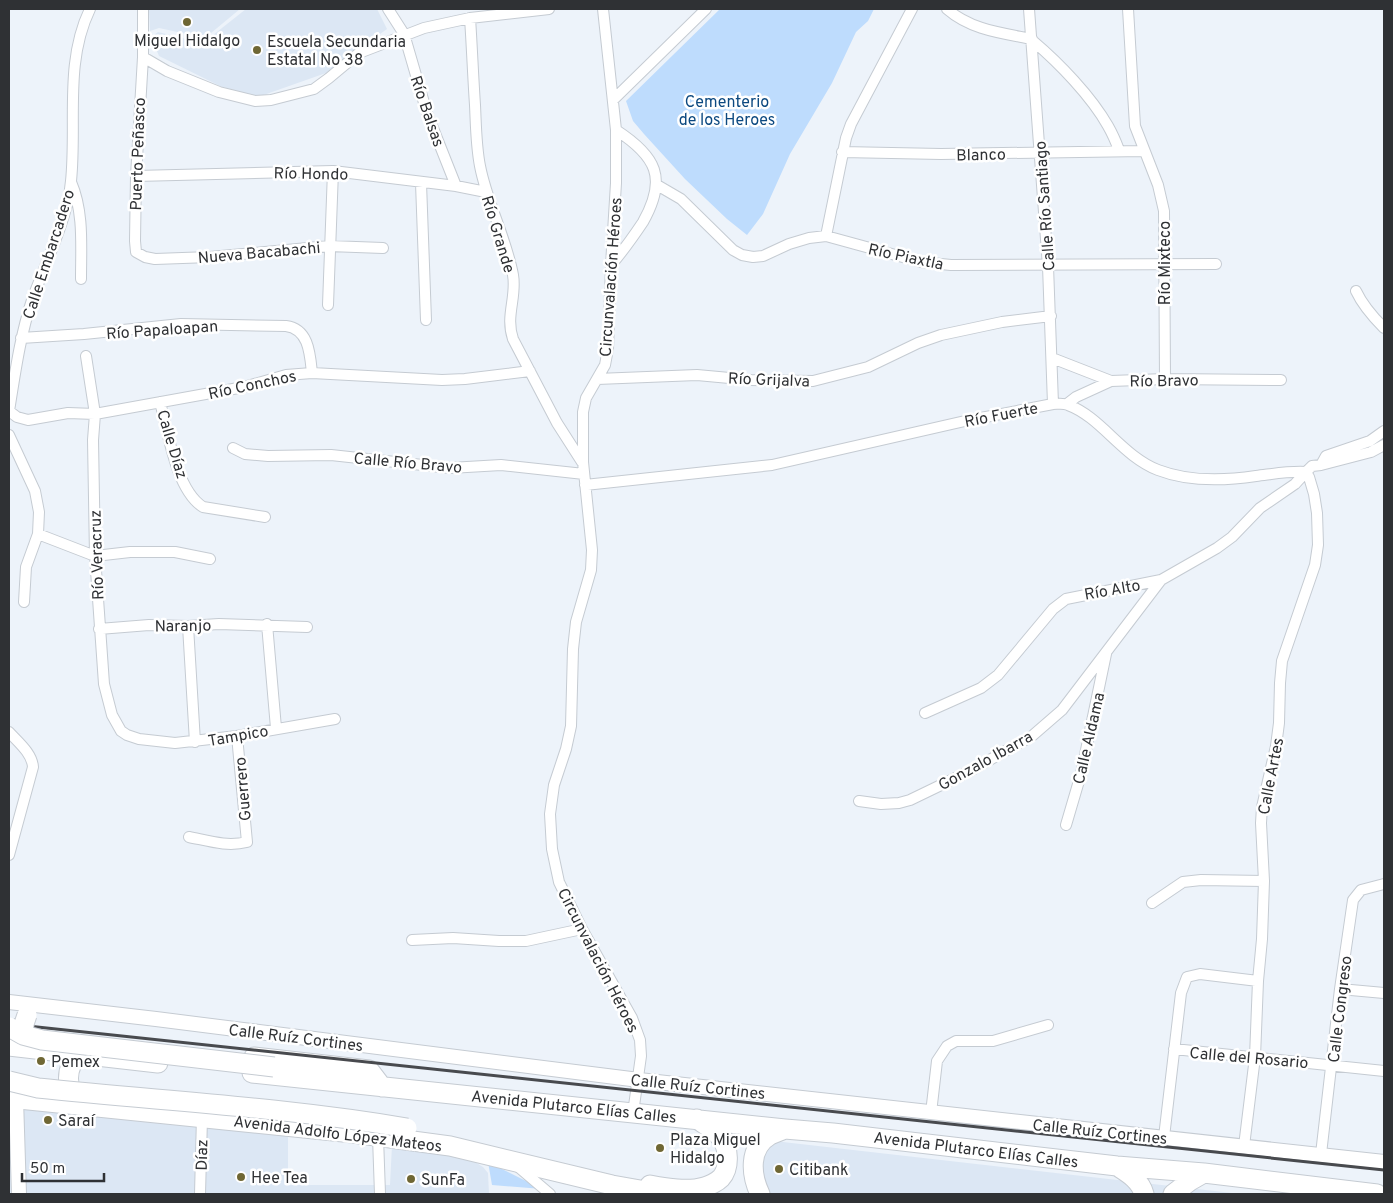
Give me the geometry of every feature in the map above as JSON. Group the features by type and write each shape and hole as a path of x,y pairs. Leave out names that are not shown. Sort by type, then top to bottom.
{"highway":[{"path":"12,1040 24,1024 30,1010"},
{"path":"12,1040 57,1042 274,1067 361,1079 382,1086"},
{"path":"12,1040 229,1054 369,1070 382,1086"},
{"name":"Avenida Plutarco Elías Calles","path":"12,1040 79,1054 633,1113 696,1118 1117,1166 1204,1173 1377,1194"},
{"path":"79,1054 70,1065 68,1078 71,1094 79,1105"},
{"path":"9,1081 38,1088 309,1114 363,1121 407,1128 429,1135 450,1146"},
{"name":"Avenida Adolfo López Mateos","path":"12,1098 202,1117 450,1146 514,1163 612,1185 664,1194"},
{"path":"572,1176 600,1177 664,1188 702,1188 710,1185 721,1178 726,1170 725,1144 716,1132 696,1118"},
{"path":"760,1194 754,1178 754,1157 760,1146 769,1136 785,1129"},
{"path":"1117,1166 1132,1175 1144,1194"},
{"path":"1173,1194 1204,1173"}],"street":[{"name":"Calle Embarcadero","path":"9,411 21,338 57,233 71,182 74,63 82,24 90,9"},
{"name":"Puerto Peñasco","path":"136,252 136,176 143,57 142,9"},
{"name":"Río Balsas","path":"388,9 404,34 427,113 456,186"},
{"path":"143,57 166,71 219,92 255,101 271,100 314,89 359,53 404,34 470,18 549,9"},
{"name":"Circunvalación Héroes","path":"603,9 616,130 616,183 608,349 605,365 586,398 583,412 583,462 592,550 591,570 576,622 573,649 572,726 554,785 550,814 552,849 559,882 582,929 632,1018 640,1040 642,1056 633,1113"},
{"path":"613,100 706,9"},
{"path":"826,236 842,152 851,124 912,9"},
{"path":"947,9 968,23 982,29 1032,40 1054,59 1082,90 1108,125 1119,150"},
{"name":"Calle Río Santiago","path":"1029,9 1048,266 1053,404"},
{"name":"Río Mixteco","path":"1128,9 1135,126 1162,198 1164,211 1165,379"},
{"name":"Río Grande","path":"470,18 477,142 486,192 502,234 513,278 510,329 557,423 583,462"},
{"path":"611,265 624,251 641,224 654,201 658,185 654,169 646,155 636,144 616,130"},
{"name":"Blanco","path":"842,152 941,154 1143,151"},
{"path":"328,305 333,171"},
{"name":"Río Hondo","path":"136,176 333,171 456,186 486,192"},
{"path":"71,182 78,196 82,279"},
{"path":"422,183 426,320"},
{"name":"Río Piaxtla","path":"658,185 681,199 734,250 753,258 764,256 789,244 809,238 826,236 921,262 951,265 1216,264"},
{"name":"Nueva Bacabachi","path":"136,252 145,257 155,259 210,257 330,246 383,248"},
{"path":"1356,291 1361,302 1384,328"},
{"name":"Río Grijalva","path":"597,378 697,374 751,380 813,381 868,367 918,343 941,335 1002,322 1051,316"},
{"name":"Río Papaloapan","path":"21,338 193,324 286,326 301,332 309,348 312,373"},
{"name":"Río Veracruz","path":"86,356 95,414 93,440 95,556 104,684 109,707 122,731 127,735 140,739"},
{"name":"Río Bravo","path":"1052,358 1111,381 1165,379 1281,380"},
{"name":"Río Conchos","path":"9,411 28,420 68,413 95,414 244,387 286,375 312,373 442,380 530,371"},
{"path":"1111,381 1076,397 1067,404 1086,415 1140,461 1174,475 1209,480 1237,479 1283,472 1306,472 1312,466 1370,452 1384,445"},
{"name":"Calle Díaz","path":"160,402 180,474 190,496 196,503 203,507 265,516"},
{"name":"Río Fuerte","path":"585,479 772,465 965,421 1053,404 1067,404"},
{"path":"1322,465 1326,456 1370,441 1384,431"},
{"path":"9,435 36,491 39,512 38,534 26,567 24,602"},
{"name":"Calle Río Bravo","path":"233,448 245,454 268,456 331,455 450,468 501,465 585,479"},
{"name":"Río Alto","path":"925,713 989,682 1007,665 1053,609 1066,599 1161,580 1217,548 1232,537 1260,508 1295,484 1306,472"},
{"name":"Calle Artes","path":"1244,1146 1255,1057 1258,981 1262,939 1264,881 1262,807 1278,730 1282,661 1315,565 1318,545 1317,513 1314,494 1306,472"},
{"path":"38,534 95,556 130,552 175,552 210,559"},
{"name":"Gonzalo Ibarra","path":"859,801 899,804 910,800 970,771 1032,736 1062,710 1161,580"},
{"path":"267,624 276,728"},
{"name":"Naranjo","path":"99,629 149,625 267,624 307,627"},
{"path":"188,626 195,742"},
{"name":"Calle Aldama","path":"1066,826 1081,774 1107,651"},
{"name":"Tampico","path":"140,739 175,743 195,742 335,718"},
{"path":"9,732 29,755 33,767 9,855"},
{"name":"Guerrero","path":"189,836 224,844 237,845 247,842 237,736"},
{"path":"1152,903 1183,882 1202,880 1264,881"},
{"name":"Calle Congreso","path":"1321,1154 1340,989 1353,900 1361,890 1384,884"},
{"path":"412,940 453,938 500,942 526,941 582,929"},
{"path":"1164,1138 1181,993 1187,977 1200,974 1258,981"},
{"path":"1340,989 1384,993"},
{"name":"Calle Ruíz Cortines","path":"10,1001 30,1010 639,1080 1384,1162"},
{"path":"931,1112 938,1061 947,1046 956,1041 993,1041 1048,1025"},
{"name":"Calle del Rosario","path":"1174,1049 1384,1071"},
{"path":"12,1098 19,1194"},
{"name":"Díaz","path":"200,1194 202,1117"},
{"path":"378,1137 380,1194"},
{"path":"514,1163 550,1194"}],"shaded area":[{"name":"Miguel Hidalgo","path":"149,9 240,9 205,38 159,28 150,31"},
{"name":"Escuela Secundaria Estatal No 38","path":"246,9 377,9 387,29 326,73 258,97 220,86 159,56 151,37 158,32 203,43"},
{"path":"9,1105 288,1132 288,1185 390,1185 392,1145 447,1153 475,1162 483,1167 488,1173 489,1194 9,1194"},
{"path":"774,1141 1241,1194 766,1194 759,1156"}],"green space":[{"name":"Cementerio de los Heroes","path":"720,9 874,9 868,21 856,32 832,83 790,154 763,214 747,235 727,219 685,179 644,134 633,121 626,101"},
{"path":"488,1162 542,1189 492,1185"}],"railway":[{"path":"9,1024 1384,1170"}],"place":[{"name":"Miguel Hidalgo","path":"187,22"},
{"name":"Escuela Secundaria Estatal No 38","path":"257,50"},
{"name":"Pemex","path":"41,1061"},
{"name":"Saraí","path":"48,1120"},
{"name":"Plaza Miguel Hidalgo","path":"660,1148"},
{"name":"Citibank","path":"779,1169"},
{"name":"Hee Tea","path":"241,1177"},
{"name":"SunFa","path":"411,1179"}]}
